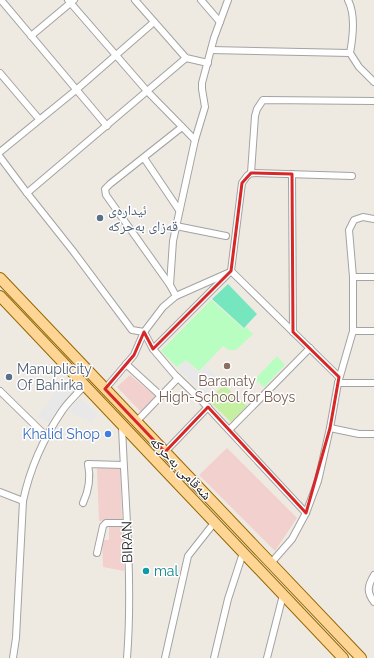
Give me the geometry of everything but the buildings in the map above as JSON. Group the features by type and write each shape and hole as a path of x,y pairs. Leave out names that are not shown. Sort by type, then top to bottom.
{"main road":[{"name":"شەقامی بەحرکە","path":"0,278 361,658"},
{"name":"شەقامی بەحرکە","path":"0,296 283,595 333,653 343,658"},
{"path":"142,445 151,441 150,436"}],"street":[{"path":"1,0 107,126"},
{"path":"135,0 186,58 208,63"},
{"path":"201,0 220,22"},
{"path":"170,285 172,255 179,210 195,140 205,107 202,86 211,50 228,0"},
{"path":"348,0 352,16 353,38 350,53 359,67 374,82"},
{"path":"30,36 71,1 147,92 195,140"},
{"path":"0,152 76,90 154,22"},
{"path":"211,50 350,53"},
{"path":"27,193 186,58"},
{"path":"0,73 39,119"},
{"path":"251,173 255,116 257,109 263,100 374,100"},
{"path":"176,296 170,285 106,195 105,189 182,127"},
{"path":"0,157 132,330 144,332"},
{"path":"144,158 179,210"},
{"path":"153,349 231,271 242,182 247,176 251,173 352,176"},
{"path":"292,174 293,332"},
{"path":"271,563 292,539 306,513 318,481 330,428 338,380 353,331 353,277 349,230 354,220 363,217 374,219"},
{"path":"176,226 226,236"},
{"path":"104,389 134,355 144,332 163,307 176,296 231,271"},
{"path":"231,271 310,348 338,380 374,383"},
{"path":"353,277 374,277"},
{"path":"353,331 374,331"},
{"path":"144,332 153,349 178,378 229,430 306,513"},
{"path":"229,430 310,348"},
{"path":"126,364 161,396"},
{"path":"136,422 178,378"},
{"path":"13,658 16,638 23,501 29,475 46,436 62,410 84,386"},
{"path":"0,391 46,436"},
{"path":"165,452 208,408"},
{"name":"BIRAN","path":"122,425 127,523 129,634 127,658"},
{"path":"330,428 359,434 374,434"},
{"path":"83,503 88,493 90,475 88,464 124,465"},
{"path":"0,492 23,501"},
{"path":"97,553 103,526 106,523 127,523"},
{"path":"165,658 188,556 214,523"},
{"path":"214,658 228,599 243,553"},
{"path":"374,575 368,587 369,594 374,602"},
{"path":"267,658 283,595"}],"highlighted area":[{"path":"251,173 292,174 293,332 339,377 330,428 306,513 208,407 165,452 105,389 134,355 144,332 153,349 231,271 242,183"}],"shaded area":[{"path":"186,361 199,373 206,366 219,379 205,394 178,368"},
{"path":"130,375 156,397 141,412 117,387"},
{"path":"62,380 72,390 48,423 37,417"},
{"path":"79,398 97,414 91,422 68,412"},
{"path":"227,448 297,518 275,551 199,475"},
{"path":"120,467 122,521 99,521 97,468"},
{"path":"109,525 122,525 124,571 103,567 102,540 109,540"}],"green space":[{"path":"228,284 257,314 244,328 212,299"},
{"path":"211,300 244,329 246,327 253,334 236,350 229,350 223,346 199,371 186,360 177,367 161,351"},
{"path":"277,356 285,365 264,387 255,379"},
{"path":"224,385 247,406 231,422 208,400"}],"place":[{"name":"ئیدارەی قەزای بەحرکە","path":"100,218"},
{"name":"Baranaty High-School for Boys","path":"227,366"},
{"name":"Manuplicity Of Bahirka","path":"9,377"},
{"name":"Khalid Shop","path":"108,434"},
{"name":"mal","path":"146,571"}]}
